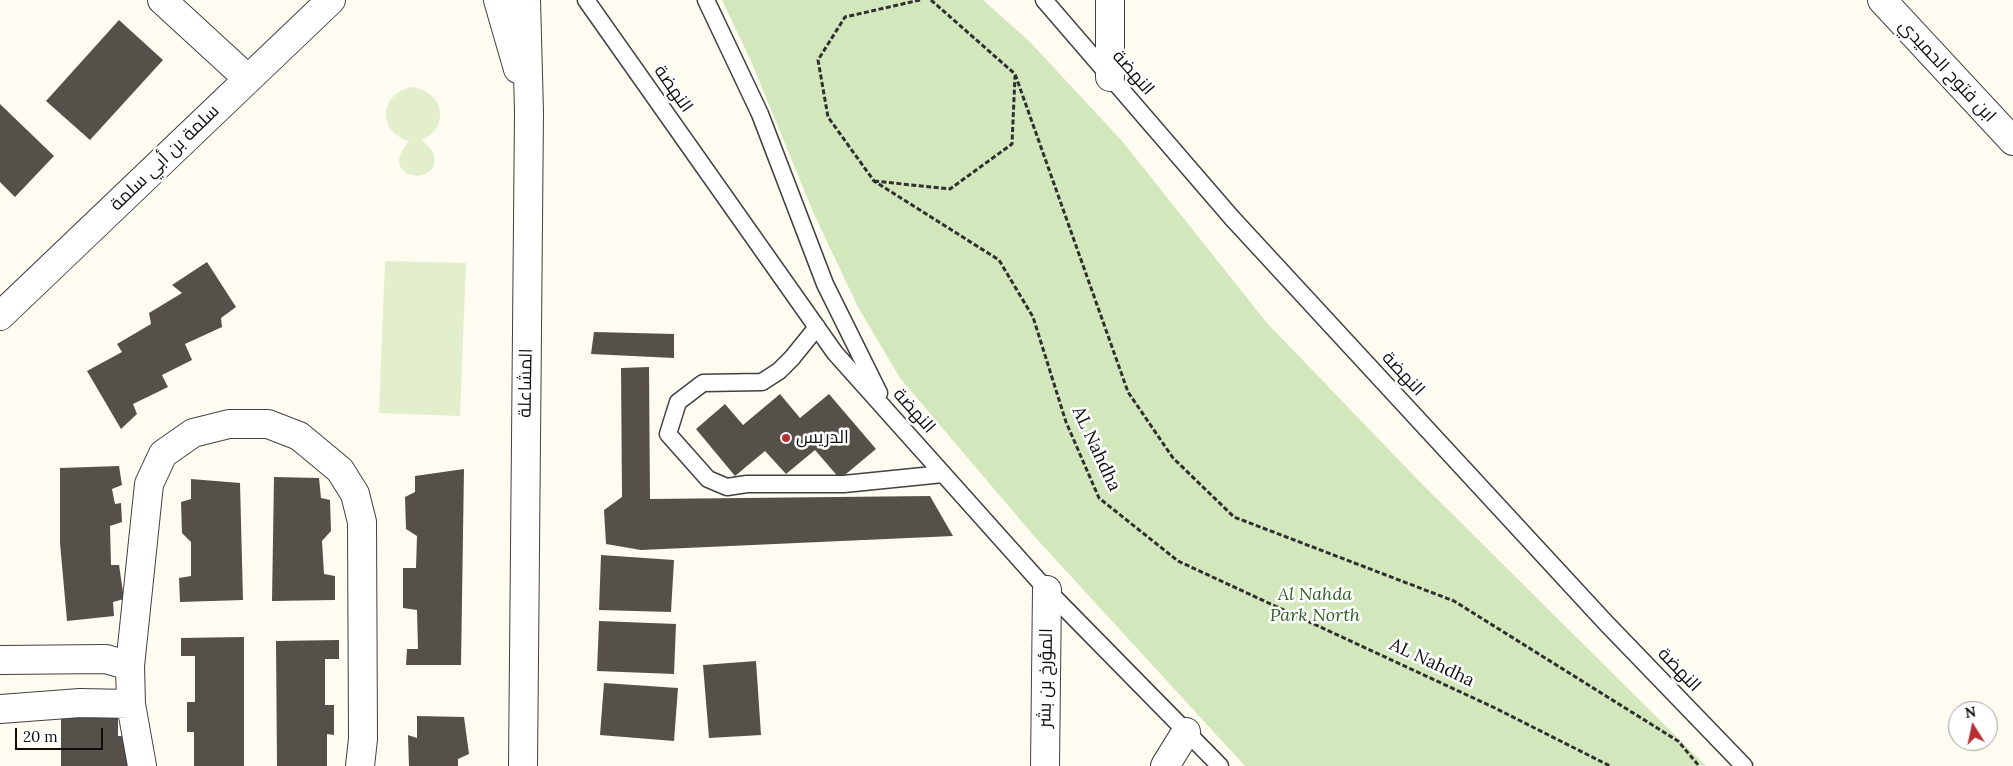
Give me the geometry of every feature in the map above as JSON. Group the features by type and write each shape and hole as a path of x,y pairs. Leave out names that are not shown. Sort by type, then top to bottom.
{"street":[{"path":"162,0 248,79"},
{"name":"سلمة بن أبي سلمة","path":"0,316 331,0"},
{"path":"498,0 529,112"},
{"name":"المشاعلة","path":"523,766 529,112 526,0"},
{"path":"1110,0 1110,77"},
{"name":"ابن فتوح الحميدي","path":"1882,0 2013,141"},
{"path":"142,766 131,704 130,666 149,484 163,454 193,433 228,424 268,424 299,436 340,470 355,494 362,522 363,739 360,766"},
{"name":"المؤرخ بن بشر","path":"1045,766 1047,590"},
{"path":"0,660 106,659 130,666"},
{"path":"0,709 80,703 131,704"},
{"path":"1165,766 1186,732"}],"lane":[{"name":"النهضة","path":"586,0 835,353 1047,590 1220,766"},
{"path":"706,0 760,114 825,284 889,413"},
{"name":"النهضة","path":"1044,0 1252,240 1606,623 1744,766"},
{"path":"817,327 792,358 779,371 762,382 703,383 678,402 668,434 708,479 727,487 747,484 844,484 943,474"}],"path":[{"name":"AL Nahdha","path":"920,0 845,17 818,60 828,116 874,181 999,260 1034,317 1066,422 1099,498 1178,561 1495,708 1610,766"},
{"path":"931,0 1015,74 1128,392 1173,458 1234,517 1454,600 1678,742 1699,766"},
{"path":"874,181 950,189 1012,144 1015,74"}],"green space":[{"name":"Al Nahda Park North","path":"722,0 983,0 1030,42 1122,141 1267,323 1418,480 1706,766 1245,766 1034,536 900,378 858,307 814,214 751,61"},
{"path":"411,87 422,90 430,95 440,109 440,118 437,126 431,134 422,140 434,155 434,164 431,171 417,176 403,170 399,164 400,155 409,141 391,130 387,122 386,113 393,97 400,91"},
{"path":"385,261 466,263 460,416 379,413"}],"building":[{"path":"119,20 163,60 90,140 46,101"},
{"path":"0,104 54,156 15,197 0,182"},
{"path":"207,262 236,307 221,318 222,327 185,344 192,360 162,375 168,387 133,404 137,414 121,429 87,371 122,352 117,344 151,324 149,313 182,293 172,285"},
{"path":"594,332 674,334 674,358 591,354"},
{"path":"649,367 650,499 930,496 953,536 641,550 606,544 604,510 622,497 621,368"},
{"path":"780,394 800,418 829,394 876,449 840,479 815,450 786,474 765,451 735,476 696,429 725,404 743,425"},
{"path":"119,466 122,485 112,489 115,504 121,503 122,522 110,526 111,565 119,565 124,599 113,602 114,616 67,621 60,543 60,468"},
{"path":"464,469 461,665 406,665 407,649 418,649 417,610 403,608 403,568 416,568 417,536 406,529 405,497 415,492 415,476"},
{"path":"274,477 319,478 321,498 330,500 331,531 322,541 324,574 335,576 335,600 272,601"},
{"path":"191,479 240,483 243,600 180,602 179,578 191,576 191,542 182,533 181,502 191,499"},
{"path":"601,555 674,560 671,612 599,610"},
{"path":"599,621 676,624 674,674 597,671"},
{"path":"244,637 244,766 194,766 194,732 187,732 187,702 195,702 195,656 181,656 181,638"},
{"path":"339,640 339,659 325,659 325,705 334,705 334,735 327,734 327,766 277,766 276,641"},
{"path":"756,661 761,735 709,738 703,665"},
{"path":"604,683 678,688 674,741 600,735"},
{"path":"118,714 118,736 127,736 128,766 61,766 61,715"},
{"path":"417,716 464,717 469,754 458,759 458,766 409,766 408,735 417,738"}],"place":[{"name":"الدريس","path":"786,438"}]}
